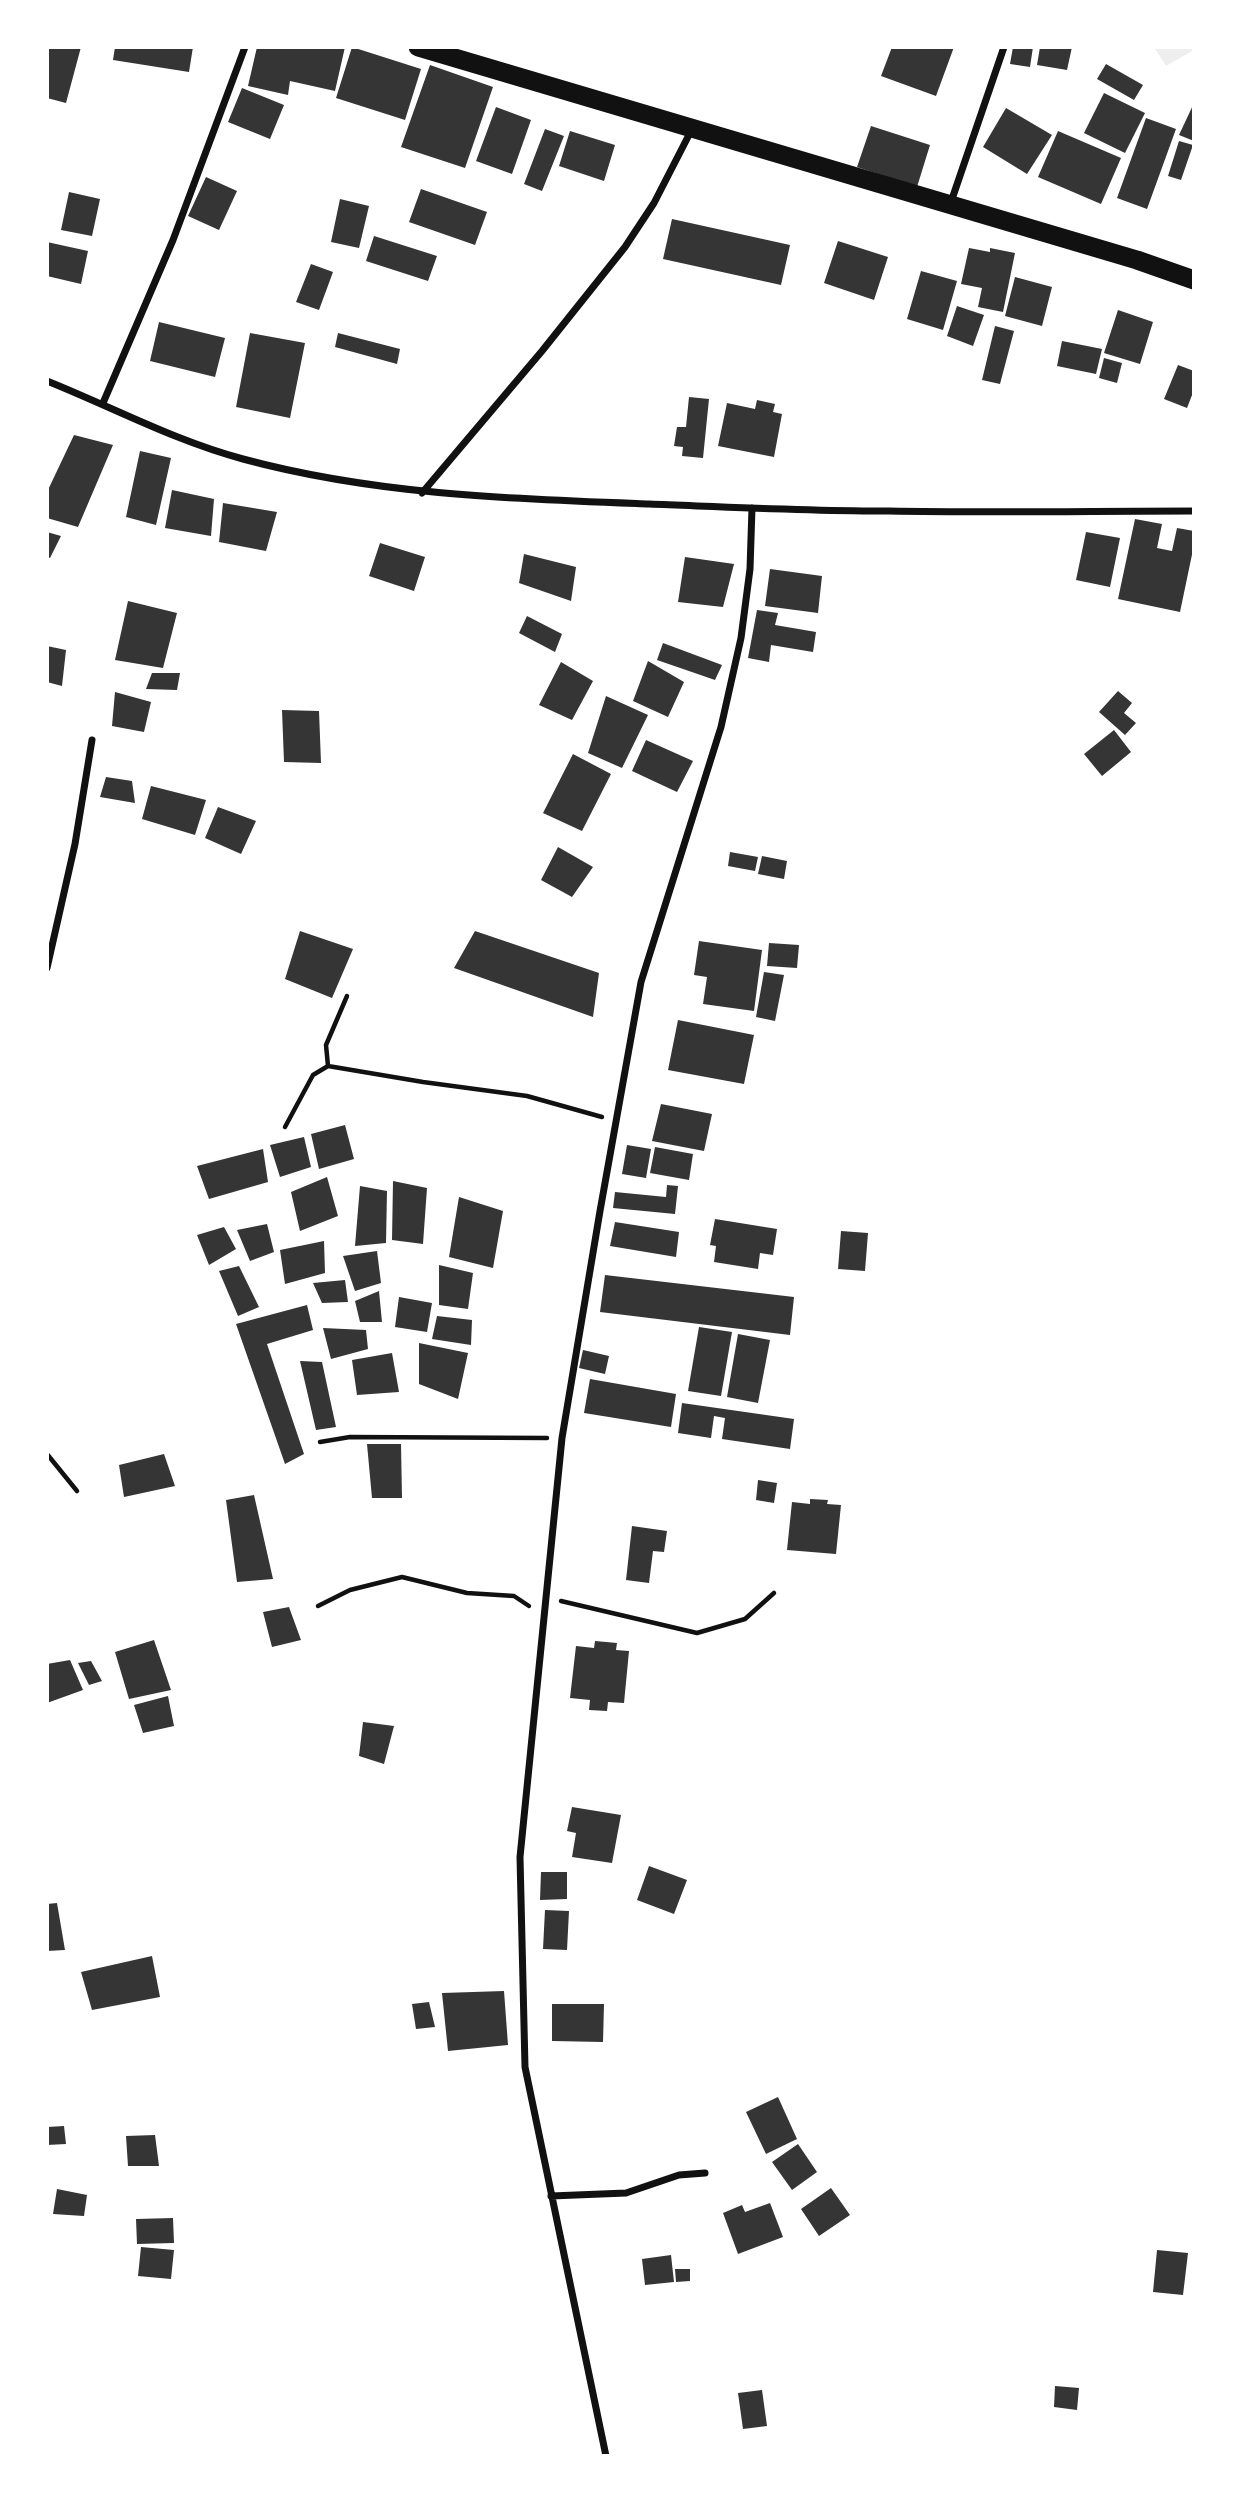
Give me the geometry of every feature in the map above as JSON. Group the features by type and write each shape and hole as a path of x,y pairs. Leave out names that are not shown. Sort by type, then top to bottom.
{"highway":[{"path":"418,47 1137,260 1194,280"}],"street":[{"path":"103,403 173,240 245,47"},
{"path":"950,206 1004,47"},
{"path":"422,493 542,351 625,247 654,203 692,128"},
{"path":"47,381 165,432 241,458 299,472 422,493 537,500 889,512 1194,511"},
{"path":"606,2456 525,2067 520,1857 562,1438 616,1120 641,982 721,727 741,638 750,569 752,508"},
{"path":"47,968 75,844 92,740"},
{"path":"551,2196 626,2193 679,2175 705,2173"}],"path":[{"path":"328,1066 326,1045 346,996"},
{"path":"285,1127 313,1075 328,1066 527,1096 616,1120"},
{"path":"320,1442 350,1437 562,1438"},
{"path":"47,1454 77,1491"},
{"path":"318,1606 350,1590 402,1577 467,1593 514,1596 544,1616"},
{"path":"546,1598 697,1633 745,1619 774,1593"}],"shaded area":[{"path":"1154,47 1194,47 1194,50 1166,66"}],"building":[{"path":"47,47 81,47 66,103 47,98"},
{"path":"115,47 193,47 189,72 113,60"},
{"path":"257,47 345,47 335,91 290,81 288,95 248,86"},
{"path":"352,47 421,69 405,120 336,98"},
{"path":"892,47 954,47 936,96 881,76"},
{"path":"1013,47 1033,47 1030,67 1010,64"},
{"path":"1040,47 1072,47 1067,70 1037,65"},
{"path":"1106,64 1143,85 1134,100 1097,79"},
{"path":"430,65 493,87 465,168 401,147"},
{"path":"242,88 284,105 270,139 228,122"},
{"path":"1104,93 1145,113 1125,153 1084,133"},
{"path":"1194,103 1194,141 1179,135"},
{"path":"496,107 531,120 512,174 476,161"},
{"path":"1006,108 1052,135 1027,174 983,147"},
{"path":"1146,118 1176,129 1147,209 1117,198"},
{"path":"871,126 930,145 917,187 857,167"},
{"path":"545,129 564,136 542,191 524,184"},
{"path":"570,131 615,145 604,181 559,166"},
{"path":"1058,131 1121,158 1101,204 1038,177"},
{"path":"1179,141 1193,145 1181,180 1168,176"},
{"path":"206,177 237,191 219,230 188,216"},
{"path":"421,189 487,212 475,245 409,222"},
{"path":"69,192 100,199 92,236 61,230"},
{"path":"340,199 369,206 359,248 331,242"},
{"path":"672,219 790,245 781,285 663,259"},
{"path":"374,236 437,256 428,281 366,261"},
{"path":"838,241 888,257 874,300 824,283"},
{"path":"47,242 88,251 81,284 47,276"},
{"path":"969,248 990,252 990,248 1015,253 1003,312 978,307 982,288 961,284"},
{"path":"311,264 333,272 319,310 296,302"},
{"path":"921,271 957,281 943,330 907,319"},
{"path":"1015,277 1052,287 1042,326 1005,316"},
{"path":"957,306 984,315 973,346 947,336"},
{"path":"1118,310 1153,322 1140,364 1104,353"},
{"path":"159,322 225,338 215,377 150,361"},
{"path":"995,326 1014,331 1000,384 982,380"},
{"path":"250,333 305,343 290,418 236,407"},
{"path":"338,333 400,349 397,364 335,347"},
{"path":"1062,341 1102,349 1096,374 1057,366"},
{"path":"1104,358 1122,363 1117,383 1099,378"},
{"path":"1178,365 1194,371 1194,390 1187,408 1164,399"},
{"path":"689,397 709,399 703,458 682,456 683,447 674,446 677,427 686,427"},
{"path":"757,400 775,404 773,412 782,414 774,457 718,446 727,403 755,409"},
{"path":"74,435 113,445 78,527 47,518 47,492"},
{"path":"140,451 171,458 156,525 126,517"},
{"path":"172,490 214,499 211,536 165,528"},
{"path":"223,503 277,512 266,551 219,542"},
{"path":"1135,519 1162,524 1157,548 1172,551 1177,528 1194,531 1194,545 1180,612 1118,599"},
{"path":"47,532 61,536 50,558 47,557"},
{"path":"1086,532 1120,538 1110,587 1076,580"},
{"path":"380,543 425,557 414,591 369,576"},
{"path":"524,554 576,567 571,601 519,583"},
{"path":"685,557 734,564 723,607 678,602"},
{"path":"770,569 822,576 818,613 765,606"},
{"path":"128,601 177,613 163,668 115,660"},
{"path":"757,610 778,613 775,625 816,632 813,652 771,645 769,662 748,658"},
{"path":"527,616 562,634 555,652 519,633"},
{"path":"663,643 722,665 715,680 657,660"},
{"path":"47,646 66,650 62,686 47,682"},
{"path":"648,661 684,682 668,717 633,701"},
{"path":"561,662 593,681 572,720 539,705"},
{"path":"152,673 180,673 177,690 146,689"},
{"path":"1118,691 1132,703 1124,713 1136,723 1125,735 1099,712"},
{"path":"115,692 151,702 144,732 112,726"},
{"path":"606,696 648,715 622,768 588,753"},
{"path":"282,710 319,711 321,763 284,762"},
{"path":"1114,730 1131,752 1102,776 1084,754"},
{"path":"646,740 693,761 677,792 632,771"},
{"path":"573,754 611,774 582,831 543,813"},
{"path":"106,777 132,781 135,803 100,797"},
{"path":"151,786 206,800 195,835 142,819"},
{"path":"218,807 256,821 241,854 205,838"},
{"path":"558,847 593,867 572,897 541,880"},
{"path":"730,852 758,857 755,871 728,866"},
{"path":"762,856 787,861 784,879 758,874"},
{"path":"300,931 353,949 332,998 285,979"},
{"path":"475,931 599,973 593,1017 454,968"},
{"path":"699,941 762,950 754,1011 703,1004 707,977 694,975"},
{"path":"769,943 799,945 797,968 767,966"},
{"path":"764,972 784,975 775,1021 756,1017"},
{"path":"678,1020 754,1035 744,1084 668,1070"},
{"path":"661,1104 712,1114 704,1151 652,1141"},
{"path":"345,1125 354,1159 319,1169 311,1134"},
{"path":"304,1137 311,1167 280,1177 270,1145"},
{"path":"627,1145 651,1149 646,1178 622,1174"},
{"path":"655,1147 693,1154 689,1180 650,1173"},
{"path":"263,1149 268,1182 209,1199 197,1166"},
{"path":"327,1177 338,1216 300,1231 291,1192"},
{"path":"393,1181 427,1188 423,1244 392,1240"},
{"path":"667,1185 678,1186 675,1214 613,1208 615,1192 666,1197"},
{"path":"360,1186 387,1191 386,1243 355,1246"},
{"path":"459,1197 503,1211 493,1268 449,1257"},
{"path":"715,1219 777,1229 773,1255 760,1253 758,1269 714,1262 716,1246 710,1245"},
{"path":"615,1222 679,1232 676,1257 610,1246"},
{"path":"267,1224 274,1252 250,1261 237,1230"},
{"path":"224,1227 236,1249 209,1265 197,1235"},
{"path":"841,1231 868,1233 865,1271 838,1269"},
{"path":"324,1241 325,1273 285,1284 280,1250"},
{"path":"377,1251 381,1283 355,1291 343,1256"},
{"path":"439,1265 473,1273 468,1309 439,1305"},
{"path":"239,1266 259,1307 238,1316 219,1271"},
{"path":"605,1275 794,1297 790,1335 600,1312"},
{"path":"345,1280 348,1302 322,1303 313,1283"},
{"path":"379,1291 382,1322 360,1322 355,1301"},
{"path":"399,1297 432,1303 427,1332 395,1327"},
{"path":"307,1305 313,1330 267,1344 304,1454 285,1464 236,1324"},
{"path":"437,1316 472,1320 471,1345 432,1339"},
{"path":"699,1327 732,1332 721,1396 688,1391"},
{"path":"323,1328 366,1330 368,1349 331,1359"},
{"path":"738,1334 770,1340 758,1403 727,1397"},
{"path":"419,1343 468,1353 458,1399 419,1384"},
{"path":"583,1350 609,1356 605,1374 579,1368"},
{"path":"392,1353 399,1392 357,1395 352,1360"},
{"path":"300,1361 322,1362 336,1427 316,1430"},
{"path":"590,1379 676,1394 671,1427 584,1413"},
{"path":"682,1403 794,1419 790,1449 722,1439 725,1418 714,1416 711,1438 678,1433"},
{"path":"367,1444 401,1444 402,1498 372,1498"},
{"path":"164,1454 175,1486 124,1497 119,1465"},
{"path":"758,1480 777,1483 774,1503 756,1500"},
{"path":"254,1495 273,1579 237,1582 226,1500"},
{"path":"810,1499 828,1500 827,1504 841,1505 836,1554 787,1550 792,1502 810,1504"},
{"path":"632,1526 667,1531 664,1552 653,1551 649,1583 626,1580"},
{"path":"289,1607 301,1640 272,1647 263,1612"},
{"path":"154,1640 171,1690 129,1699 115,1652"},
{"path":"595,1641 617,1643 616,1650 629,1651 624,1703 608,1702 607,1711 589,1710 590,1700 570,1698 576,1646 594,1648"},
{"path":"70,1660 83,1690 47,1703 47,1664"},
{"path":"91,1661 102,1681 89,1685 78,1663"},
{"path":"168,1696 174,1726 143,1733 134,1705"},
{"path":"363,1722 394,1726 384,1764 359,1756"},
{"path":"572,1807 621,1815 612,1863 572,1857 576,1833 567,1831"},
{"path":"649,1866 687,1880 674,1914 637,1900"},
{"path":"541,1872 567,1872 567,1899 540,1900"},
{"path":"57,1903 65,1950 47,1951 47,1904"},
{"path":"545,1910 569,1911 567,1950 543,1949"},
{"path":"152,1956 160,1997 92,2010 81,1972"},
{"path":"504,1991 508,2045 448,2051 442,1993"},
{"path":"429,2002 435,2027 416,2029 412,2004"},
{"path":"552,2004 604,2004 603,2042 552,2041"},
{"path":"778,2097 797,2139 766,2154 746,2112"},
{"path":"64,2126 66,2144 47,2145 47,2127"},
{"path":"155,2135 159,2166 128,2166 126,2136"},
{"path":"798,2144 817,2172 792,2190 772,2162"},
{"path":"831,2188 850,2215 819,2236 801,2209"},
{"path":"57,2189 87,2195 84,2216 53,2214"},
{"path":"770,2203 783,2237 738,2254 723,2213 742,2205 745,2212"},
{"path":"173,2218 174,2243 137,2244 136,2219"},
{"path":"141,2247 174,2250 171,2279 138,2276"},
{"path":"1157,2250 1188,2253 1183,2295 1153,2292"},
{"path":"671,2255 674,2282 645,2285 642,2259"},
{"path":"675,2269 690,2269 690,2281 676,2282"},
{"path":"1055,2386 1079,2388 1077,2410 1054,2407"},
{"path":"762,2390 767,2426 743,2429 738,2393"}]}
